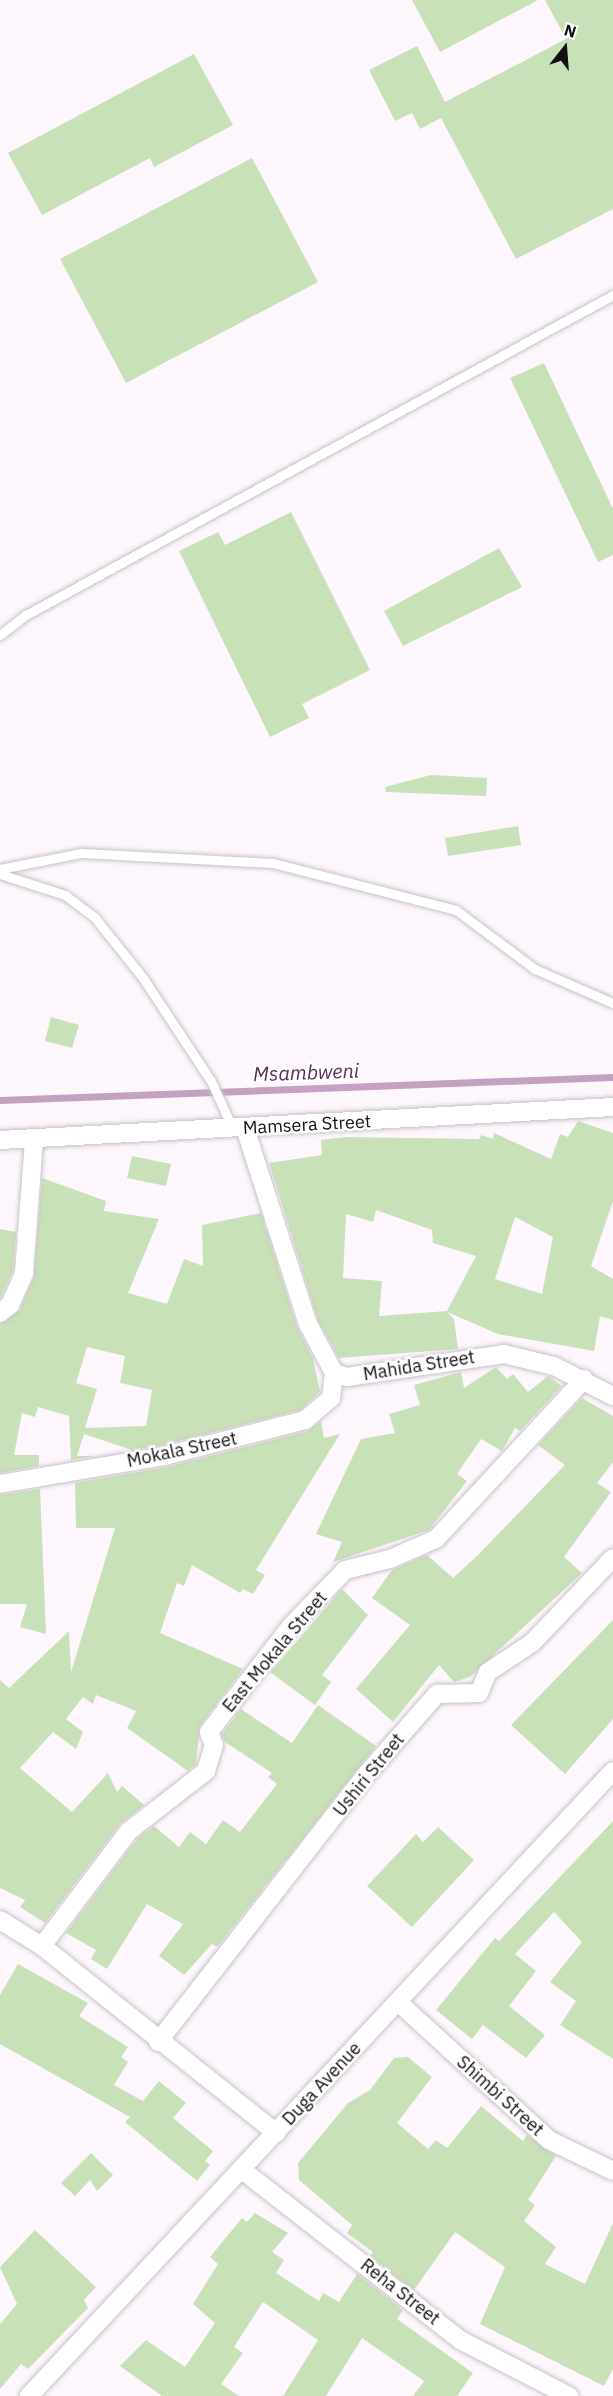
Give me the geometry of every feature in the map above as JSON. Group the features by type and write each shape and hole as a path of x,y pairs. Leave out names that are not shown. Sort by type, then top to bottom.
{"street":[{"name":"Mamsera Street","path":"0,1140 239,1129 613,1107"},
{"path":"239,1129 308,1324 334,1373"},
{"path":"0,1313 10,1305 24,1273 34,1139"},
{"name":"Mahida Street","path":"334,1373 346,1377 504,1354 584,1379 613,1396"},
{"name":"Mokala Street","path":"0,1484 164,1456 305,1420 331,1398 334,1373"},
{"name":"East Mokala Street","path":"42,1946 129,1831 206,1770 214,1745 209,1732 345,1569 390,1559 436,1539 584,1379"},
{"name":"Ushiri Street","path":"158,2042 364,1777 437,1694 479,1693 488,1672 532,1643 613,1558"},
{"name":"Duga Avenue","path":"29,2396 399,2003 613,1771"},
{"path":"0,1920 42,1946 158,2042 276,2133"},
{"name":"Shimbi Street","path":"399,2003 549,2140 613,2171"},
{"name":"Reha Street","path":"242,2170 460,2340 559,2394"}],"lane":[{"path":"0,635 24,616 613,295"},
{"path":"0,869 81,853 273,863 456,909 535,969 613,1004"},
{"path":"0,874 65,895 95,918 143,978 211,1081 239,1129"}],"building":[{"path":"412,0 538,0 440,52"},
{"path":"545,0 613,0 613,209 516,259 441,118 420,129 412,113 395,121 369,70 417,46 445,102 566,39"},
{"path":"194,54 233,125 154,167 150,158 42,215 8,153"},
{"path":"252,158 318,282 126,383 60,259"},
{"path":"544,363 613,509 613,555 598,562 510,378"},
{"path":"291,512 370,670 302,704 309,718 270,737 179,551 218,532 225,545"},
{"path":"499,548 522,587 403,646 384,611"},
{"path":"431,775 487,778 486,796 386,792 385,787"},
{"path":"518,826 521,845 448,856 445,838"},
{"path":"51,1017 79,1025 72,1048 45,1041"},
{"path":"578,1121 613,1133 613,1201 591,1266 613,1279 613,1320 600,1316 594,1351 498,1334 447,1312 454,1319 458,1349 339,1358 318,1320 269,1163 322,1155 321,1140 346,1137 479,1139 481,1135 493,1139 494,1133 551,1159 560,1134 568,1137","holes":["376,1210 432,1230 433,1243 476,1256 447,1311 379,1316 382,1281 343,1278 346,1214 373,1222","515,1217 553,1237 542,1294 495,1279"]},
{"path":"132,1156 171,1164 166,1186 127,1178"},
{"path":"42,1178 106,1201 104,1211 159,1219 128,1293 167,1304 184,1259 203,1266 202,1225 261,1213 297,1327 313,1358 320,1392 300,1410 162,1445 132,1450 84,1434 77,1456 96,1456 71,1460 69,1416 38,1407 35,1417 22,1413 14,1455 39,1455 39,1466 0,1473 0,1324 20,1310 34,1277","holes":["87,1347 125,1356 120,1383 152,1390 146,1426 85,1428 97,1389 76,1383"]},
{"path":"0,1229 16,1232 13,1270 0,1299"},
{"path":"496,1367 507,1379 513,1374 528,1392 548,1376 562,1386 520,1431 515,1428 502,1451 481,1439 457,1474 467,1481 429,1530 333,1562 342,1542 316,1534 361,1439 395,1433 389,1414 420,1405 414,1385 461,1372 464,1388"},
{"path":"582,1398 613,1416 613,1462 597,1483 611,1492 564,1557 582,1573 470,1677 454,1682 439,1665 393,1722 356,1689 410,1625 372,1598 392,1570 427,1555 453,1578 477,1556 565,1465 538,1445"},
{"path":"321,1421 324,1438 340,1434 256,1570 265,1575 253,1594 243,1589 240,1593 192,1565 184,1586 177,1583 160,1633 243,1669 200,1726 196,1764 188,1771 127,1728 136,1711 96,1695 93,1704 83,1697 66,1719 83,1732 76,1749 53,1732 20,1768 72,1812 108,1773 117,1792 122,1786 144,1805 120,1824 45,1923 20,1907 25,1900 0,1888 0,1680 9,1688 69,1631 71,1672 115,1528 76,1528 75,1483 167,1467 308,1431"},
{"path":"40,1489 46,1634 20,1627 27,1604 0,1604 0,1495"},
{"path":"342,1589 368,1615 322,1675 331,1682 315,1705 270,1672"},
{"path":"613,1620 613,1719 565,1774 511,1725"},
{"path":"318,1705 376,1746 217,1947 212,1944 184,1975 159,1956 183,1924 147,1904 107,1969 91,1959 96,1950 66,1933 137,1839 154,1826 179,1847 190,1832 206,1844 223,1820 240,1832 277,1784 268,1777 272,1773 225,1742 222,1734 241,1709 292,1743"},
{"path":"613,1821 613,2059 560,2025 576,2001 550,1982 582,1942 554,1912 515,1954 536,1971 509,2006 545,2035 526,2058 483,2025 472,2039 436,2010 495,1938 499,1941"},
{"path":"438,1827 474,1860 412,1927 367,1886 416,1834 423,1842"},
{"path":"18,1964 88,2003 79,2016 128,2047 121,2057 128,2062 114,2085 143,2101 159,2081 186,2103 173,2118 213,2151 205,2161 210,2165 197,2181 125,2122 130,2117 0,2044 0,1995"},
{"path":"408,2057 432,2077 397,2123 428,2149 436,2140 447,2148 481,2106 523,2141 527,2135 556,2156 528,2200 535,2205 524,2221 556,2247 545,2264 585,2284 613,2223 613,2369 604,2386 480,2324 505,2267 455,2232 414,2290 370,2256 373,2252 347,2233 352,2225 299,2180 298,2163 348,2103 370,2090 394,2058"},
{"path":"91,2153 113,2175 97,2191 90,2180 75,2196 61,2183"},
{"path":"255,2213 288,2233 272,2252 284,2260 276,2273 319,2301 323,2293 339,2302 357,2274 403,2310 397,2319 473,2373 457,2396 413,2396 424,2381 362,2338 326,2396 283,2396 318,2340 263,2302 234,2347 243,2353 221,2384 239,2396 162,2396 120,2366 146,2340 185,2367 215,2323 193,2304 218,2264 210,2257 242,2218 247,2222"},
{"path":"35,2230 96,2287 84,2300 88,2308 28,2369 21,2364 0,2389 0,2324 17,2304 0,2267"}],"waterway":[{"name":"Msambweni","path":"0,1100 613,1077"}]}
